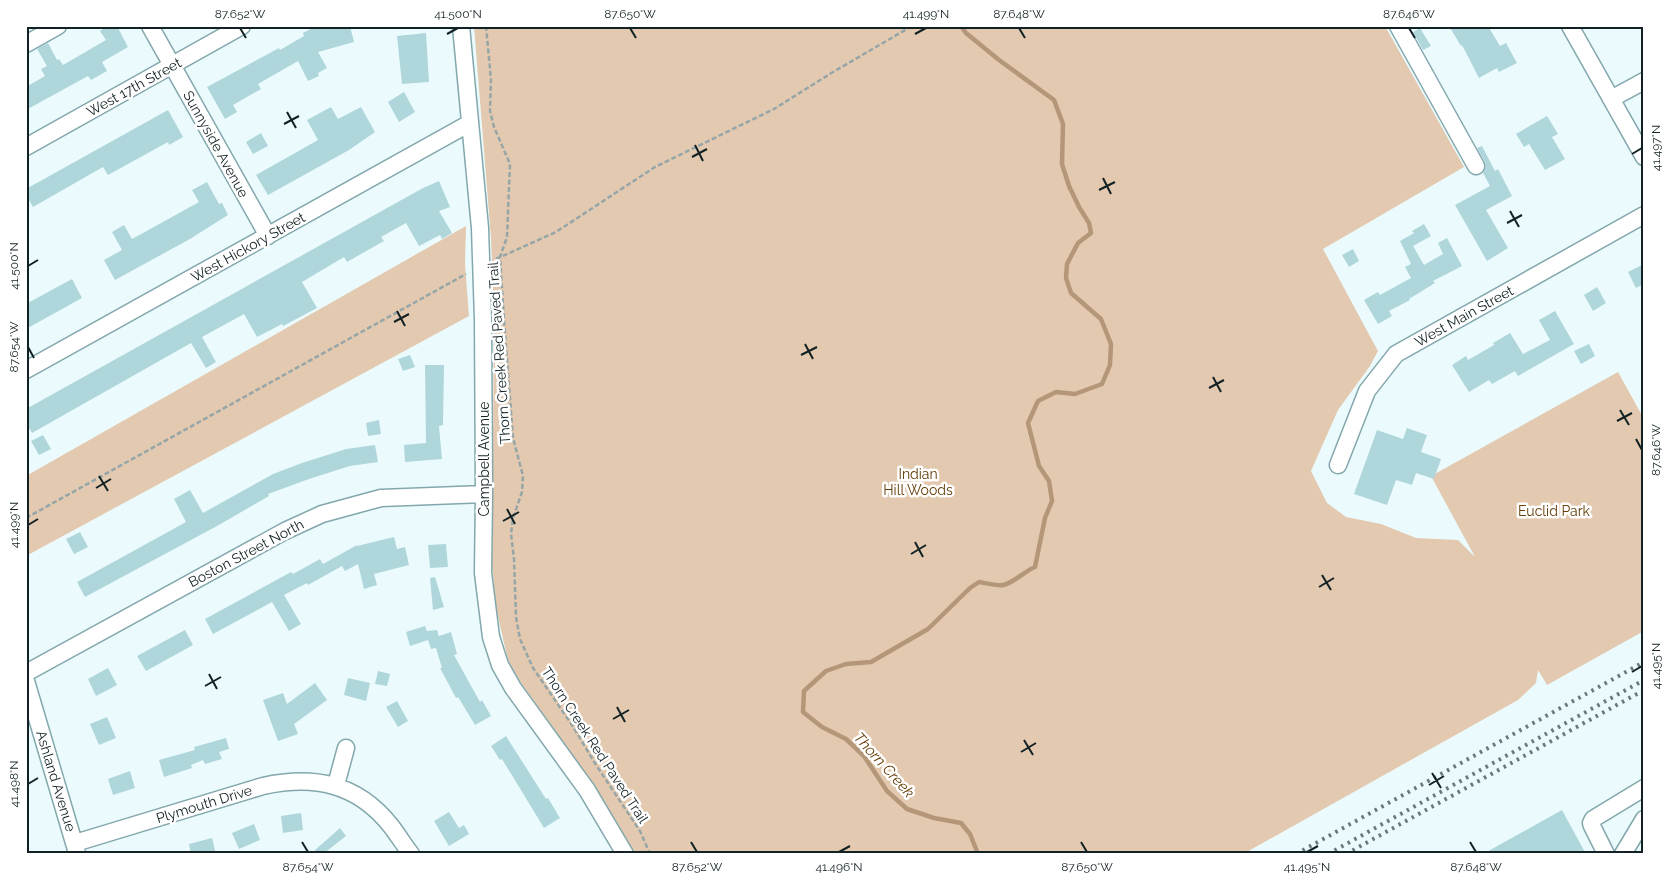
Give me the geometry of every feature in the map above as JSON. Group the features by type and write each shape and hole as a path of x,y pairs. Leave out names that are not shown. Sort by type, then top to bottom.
{"street":[{"path":"26,44 58,26"},
{"name":"Sunnyside Avenue","path":"150,26 268,236"},
{"name":"West 17th Street","path":"26,147 242,26"},
{"name":"Campbell Avenue","path":"461,26 480,228 483,319 483,573 491,637 500,665 513,688 587,790 625,854"},
{"path":"1398,26 1476,166"},
{"path":"1570,26 1644,157"},
{"path":"1611,99 1644,81"},
{"name":"West Hickory Street","path":"26,370 470,123"},
{"name":"West Main Street","path":"1338,466 1368,391 1396,354 1644,215"},
{"name":"Boston Street North","path":"26,673 284,531 322,514 381,498 484,494"},
{"name":"Ashland Avenue","path":"26,680 76,848"},
{"path":"336,785 346,748"},
{"name":"Plymouth Drive","path":"76,848 263,786 284,781 312,781 336,785 376,810 390,825 404,851"},
{"path":"1606,854 1592,826 1593,819 1644,788"},
{"path":"1623,854 1644,819"}],"path":[{"name":"Thorn Creek Red Paved Trail","path":"486,26 491,80 490,111 494,126 510,164 507,237 499,258 513,438 523,476 522,492 513,518 511,534 514,559 516,618 520,639 533,668 640,831 650,854"},
{"path":"499,258 556,232 655,166 774,109 832,72 907,29 908,26"},
{"path":"26,518 460,277"}],"green space":[{"name":"Indian Hill Woods","path":"474,26 1385,26 1464,167 1323,249 1378,351 1370,366 1338,410 1311,471 1327,503 1346,517 1381,524 1416,538 1458,540 1475,557 1431,476 1618,372 1644,419 1644,631 1547,685 1538,670 1536,683 1518,700 1243,854 635,854 597,791 521,683 508,660 496,608 492,564 494,314 491,238"},
{"path":"466,226 465,264 469,316 26,556 26,476"}],"building":[{"path":"108,26 117,26 128,47 102,62 107,71 91,80 88,76 26,110 26,87 45,76 41,69 47,66 37,49 48,43 57,60 59,59 63,65 106,40 100,31"},
{"path":"316,26 350,26 354,42 318,52 327,68 318,73 319,76 308,81 298,61 258,84 261,89 233,105 237,112 225,119 207,87 279,48 280,50 304,36 303,33"},
{"path":"1449,26 1488,26 1500,46 1506,43 1517,63 1499,72 1497,68 1479,78 1462,45"},
{"path":"1420,28 1431,46 1423,50 1413,32"},
{"path":"426,33 429,82 402,84 397,36"},
{"path":"404,92 415,112 399,122 388,102"},
{"path":"331,107 338,119 361,107 375,132 349,150 268,195 256,175 318,140 307,120"},
{"path":"168,110 183,137 169,145 168,142 108,175 103,167 33,207 26,195 26,189"},
{"path":"1547,116 1558,134 1552,137 1565,159 1545,170 1529,144 1524,147 1516,134"},
{"path":"261,133 268,146 253,154 246,142"},
{"path":"1482,146 1495,171 1498,169 1512,196 1486,210 1508,248 1487,261 1455,205 1490,186 1483,173 1486,167 1485,162 1477,148"},
{"path":"439,181 450,207 439,211 452,233 442,239 440,235 419,246 406,223 381,237 384,241 347,262 344,257 302,282 317,308 257,337 244,314 202,337 216,362 206,368 191,343 32,433 26,423 26,409 423,188"},
{"path":"207,182 219,204 222,203 228,215 190,239 115,280 104,260 122,250 112,232 124,225 132,239 199,202 192,190"},
{"path":"1424,224 1431,236 1413,246 1424,265 1443,254 1438,243 1447,238 1462,266 1433,281 1435,283 1410,300 1389,311 1392,316 1378,324 1364,300 1378,292 1380,295 1411,278 1405,267 1411,264 1400,241 1414,233 1412,231"},
{"path":"1353,249 1359,261 1349,267 1342,255"},
{"path":"1644,264 1644,284 1636,288 1628,272"},
{"path":"72,279 82,298 26,329 26,304"},
{"path":"1597,287 1606,303 1593,311 1584,295"},
{"path":"1555,311 1574,344 1518,376 1515,371 1492,384 1489,380 1469,392 1452,365 1466,356 1468,360 1510,333 1523,354 1550,340 1539,320"},
{"path":"1589,344 1595,356 1581,364 1574,351"},
{"path":"410,355 415,367 403,371 398,359"},
{"path":"425,365 444,365 443,425 439,426 442,459 405,462 404,445 426,443"},
{"path":"379,420 381,434 368,436 366,423"},
{"path":"1407,428 1427,435 1421,452 1441,459 1434,479 1416,473 1412,485 1396,480 1387,505 1354,494 1377,430 1403,439"},
{"path":"43,435 51,449 39,455 31,441"},
{"path":"375,445 378,462 350,466 268,494 269,496 217,526 85,597 77,582 186,522 174,499 190,490 203,513 273,474 346,449"},
{"path":"80,532 88,547 74,554 66,539"},
{"path":"394,537 397,549 405,547 409,565 374,574 377,585 364,589 358,564 345,571 342,566 308,585 307,583 284,595 301,624 289,631 272,602 213,634 205,619 291,572 293,574 320,559 323,564 357,545"},
{"path":"446,544 448,567 430,568 428,545"},
{"path":"435,577 444,607 433,610 430,578"},
{"path":"425,626 427,631 437,630 439,636 451,632 457,654 454,655 480,702 482,700 491,716 475,725 458,697 456,698 440,668 442,668 436,648 431,649 428,640 410,646 406,632"},
{"path":"185,630 193,645 146,671 137,656"},
{"path":"108,668 117,685 96,696 88,679"},
{"path":"378,671 390,674 387,686 375,684"},
{"path":"348,678 370,683 366,701 344,695"},
{"path":"315,683 327,700 294,724 298,734 278,741 263,700 283,693 287,704"},
{"path":"397,701 408,721 398,727 386,707"},
{"path":"107,717 116,738 99,745 90,724"},
{"path":"506,736 560,818 544,828 502,759 500,760 491,746"},
{"path":"226,738 229,749 219,752 222,759 205,764 203,760 191,765 192,768 164,777 159,760 195,750 194,747"},
{"path":"130,771 135,788 113,795 108,779"},
{"path":"1562,810 1586,854 1483,854"},
{"path":"449,812 459,828 464,825 469,834 449,846 434,821"},
{"path":"301,813 303,830 283,833 281,816"},
{"path":"254,824 260,840 239,849 232,833"},
{"path":"340,828 346,836 323,854 318,854 315,850"},
{"path":"212,838 216,854 191,854 189,844"}],"waterway":[{"name":"Thorn Creek","path":"961,26 966,33 999,60 1054,100 1063,124 1062,164 1069,186 1089,223 1091,233 1078,243 1067,264 1066,278 1071,293 1101,319 1111,344 1110,365 1102,384 1075,394 1056,392 1038,401 1028,423 1039,466 1049,481 1052,501 1045,518 1035,567 1007,584 998,585 979,582 970,588 928,629 871,662 846,664 826,671 804,691 803,712 822,727 846,739 864,756 887,791 907,809 934,818 961,823 970,834 978,854"}],"railway":[{"path":"1296,854 1644,662"},
{"path":"1328,854 1644,680"},
{"path":"1346,854 1644,690"}],"park label":[{"name":"Euclid Park","path":"1554,511"}]}
